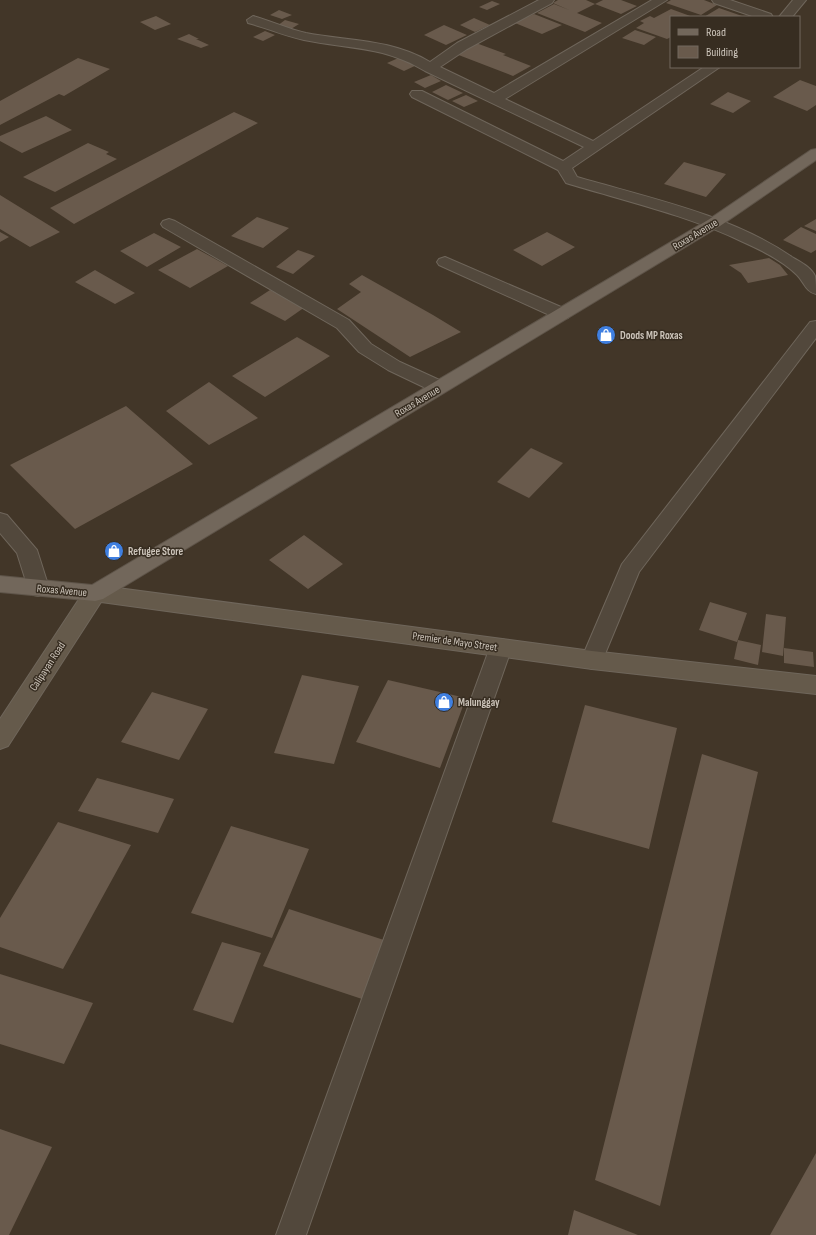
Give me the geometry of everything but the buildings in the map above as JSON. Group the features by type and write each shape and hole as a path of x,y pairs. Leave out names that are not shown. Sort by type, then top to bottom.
{"main road":[{"name":"Roxas Avenue","path":"0,584 95,593 714,223 816,153"},
{"name":"Premier de Mayo Street","path":"95,593 592,660 816,685"},
{"name":"Calipayan Road","path":"0,739 95,593"}],"street":[{"path":"430,68 462,46 548,0"},
{"path":"496,98 661,0"},
{"path":"718,0 764,16"},
{"path":"786,16 800,0"},
{"path":"253,20 303,36 394,49 416,58 430,68 595,146"},
{"path":"564,167 712,68"},
{"path":"417,94 564,167 571,180 714,223 768,249 802,271 816,289"},
{"path":"169,224 342,324 365,348 394,366 439,387"},
{"path":"445,262 562,314"},
{"path":"592,660 630,569 816,326"},
{"path":"0,520 27,550 38,588"}],"lane":[{"path":"291,1235 501,647"}],"place":[{"name":"Doods MP Roxas","path":"606,335"},
{"name":"Refugee Store","path":"114,551"},
{"name":"Malunggay","path":"444,702"}]}
